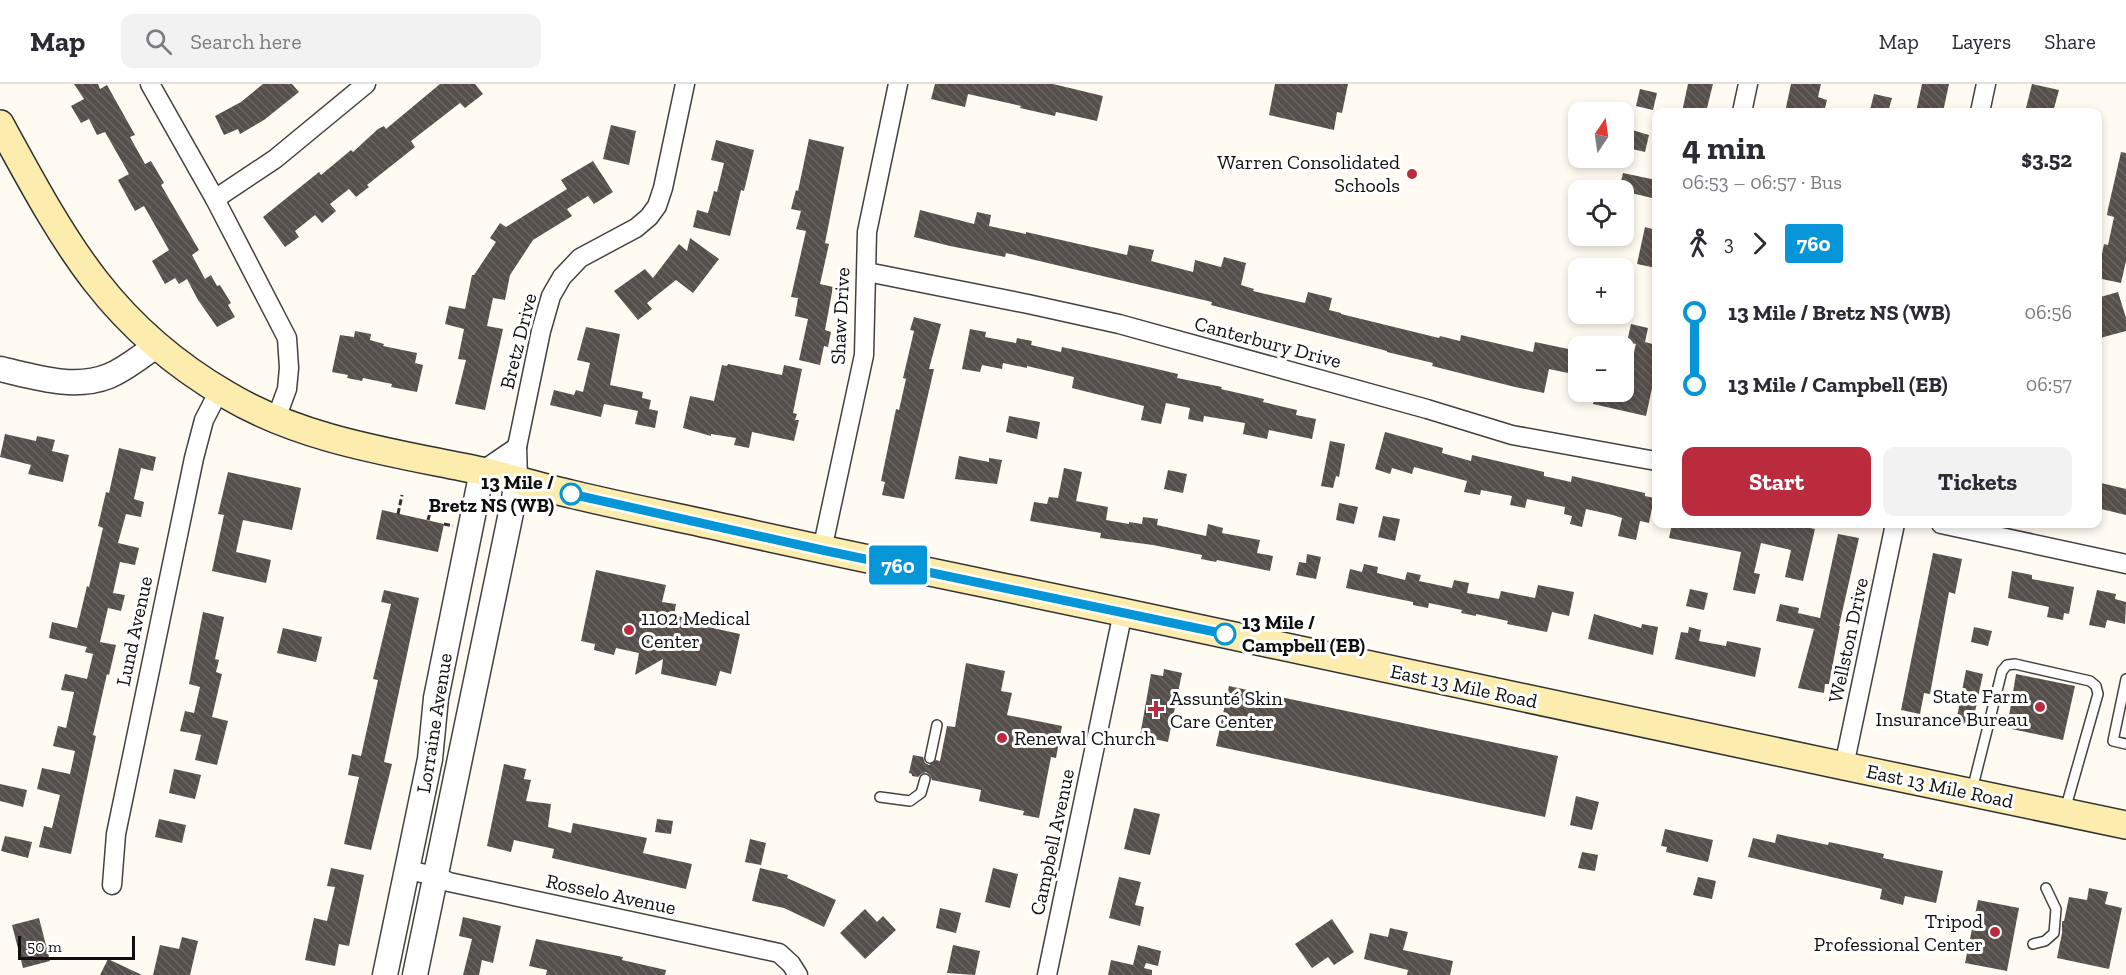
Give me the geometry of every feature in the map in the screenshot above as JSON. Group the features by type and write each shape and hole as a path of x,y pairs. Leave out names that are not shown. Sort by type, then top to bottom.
{"main road":[{"name":"East 13 Mile Road","path":"0,124 54,222 85,270 123,315 170,359 219,391 276,419 360,445 518,479 571,494 822,550 2126,825"}],"street":[{"path":"150,84 287,338 288,380 276,419"},
{"path":"214,199 275,159 366,84"},
{"name":"Bretz Drive","path":"518,479 517,447 541,331 551,296 562,277 580,258 636,228 649,217 657,206 663,188 685,84"},
{"name":"Shaw Drive","path":"822,550 864,355 867,232 898,84"},
{"path":"1743,108 1748,84"},
{"path":"1981,108 1986,84"},
{"name":"Canterbury Drive","path":"867,272 1119,324 1428,409 1512,435 1652,460"},
{"path":"0,369 54,381 73,383 88,381 116,372 156,346"},
{"name":"Lund Avenue","path":"112,885 116,834 194,458 204,420 219,391"},
{"path":"482,471 517,447"},
{"name":"Lorraine Avenue","path":"385,975 430,759 433,714 482,471"},
{"name":"Lorraine Avenue","path":"415,975 518,479"},
{"name":"Wellston Drive","path":"1844,766 1894,528"},
{"path":"1960,528 2126,564"},
{"name":"Campbell Avenue","path":"1047,975 1123,612"},
{"path":"441,672 459,670 477,679"},
{"name":"Rosselo Avenue","path":"407,870 436,876 448,882 779,953 792,964 798,975"}],"lane":[{"path":"1972,793 2002,671 2007,665 2015,664 2090,681 2096,686 2098,694 2065,812"},
{"path":"2126,680 2113,741 2126,744"},
{"path":"930,758 937,725"},
{"path":"880,797 910,801 921,793 926,779"},
{"path":"2033,944 2045,941 2054,933 2056,909 2046,888"}],"path":[{"path":"398,514 402,495"},
{"path":"429,520 433,502"}],"building":[{"path":"74,84 98,84 100,89 107,85 135,135 130,137 145,164 151,161 164,183 161,185 199,250 192,255 205,279 211,275 217,286 220,285 231,303 228,305 235,317 217,327 198,300 187,279 179,284 175,278 165,284 152,261 169,250 144,206 135,211 118,180 129,174 105,132 97,135 89,119 81,123 71,106 84,99"},
{"path":"263,84 292,84 299,92 264,120 240,134 238,129 224,135 215,116 241,102"},
{"path":"440,84 475,84 483,94 465,108 460,103 411,141 415,147 367,185 369,187 356,197 349,189 330,204 336,211 322,223 315,215 295,231 299,237 285,247 263,217 319,172 321,175 351,150 353,152 378,129 384,126 386,129"},
{"path":"935,84 1053,84 1103,96 1097,121 1056,112 1055,116 968,94 965,107 931,99"},
{"path":"1275,84 1348,84 1342,113 1337,112 1334,130 1269,115"},
{"path":"1688,84 1713,84 1707,108 1683,108"},
{"path":"1791,84 1821,84 1818,97 1827,100 1825,108 1786,108"},
{"path":"1922,84 1949,84 1944,108 1917,108"},
{"path":"2032,84 2059,90 2054,108 2026,108"},
{"path":"1640,89 1657,93 1652,110 1636,106"},
{"path":"1874,94 1892,98 1889,108 1870,108"},
{"path":"611,125 636,131 629,165 603,159"},
{"path":"1634,131 1649,135 1645,152 1634,149"},
{"path":"809,139 844,147 825,243 829,244 820,284 833,287 825,330 831,332 828,347 824,346 820,365 799,360 808,319 795,316 798,298 791,297 806,231 796,229 801,211 791,209 796,190 798,191"},
{"path":"716,140 754,150 730,236 693,227 697,210 708,213 714,191 717,192 724,163 711,160"},
{"path":"2121,152 2126,153 2126,261 2121,283 2102,279 2102,254 2104,244 2108,245 2114,217 2107,215"},
{"path":"593,161 613,192 594,204 588,196 567,209 572,216 533,240 510,275 505,300 493,298 487,326 503,329 485,410 455,404 466,360 458,359 464,329 445,324 449,306 465,309 472,275 496,242 490,238 500,223 506,227 567,189 561,180"},
{"path":"1623,173 1652,179 1652,198 1634,194 1634,180 1621,180"},
{"path":"920,210 974,224 977,212 991,215 989,226 1026,234 1026,232 1127,255 1129,245 1154,250 1151,261 1193,272 1195,260 1221,267 1224,257 1246,263 1241,285 1254,289 1253,291 1305,303 1308,292 1332,298 1329,310 1439,338 1440,336 1460,341 1461,335 1533,352 1535,342 1568,349 1568,373 1549,369 1544,393 1515,387 1432,366 1433,363 1211,305 1212,302 1006,253 1005,257 914,237"},
{"path":"1645,227 1652,229 1652,267 1637,264"},
{"path":"690,238 719,259 693,293 676,280 647,303 652,309 638,320 614,291 645,269 653,278 679,244 687,251"},
{"path":"2118,292 2126,318 2126,331 2102,337 2102,297"},
{"path":"914,317 941,324 929,369 934,369 904,499 882,495 885,482 881,481 896,409 899,410 906,379 903,378 914,331 910,330"},
{"path":"1631,324 1648,328 1645,342 1652,344 1652,388 1646,416 1593,404 1594,402 1634,402 1636,344 1634,344 1634,336 1628,336"},
{"path":"586,327 620,334 610,385 643,392 642,398 651,400 649,409 658,411 655,428 635,424 638,411 604,404 601,417 550,405 554,390 574,395 576,390 583,392 590,363 577,360"},
{"path":"970,329 986,332 985,337 1016,343 1017,338 1032,341 1031,345 1061,352 1062,347 1178,374 1177,378 1222,387 1221,389 1264,399 1263,402 1297,410 1296,415 1316,419 1312,439 1269,430 1267,439 1243,434 1245,423 1204,416 1203,422 1188,419 1190,408 1166,403 1161,424 1141,420 1144,406 1072,388 1074,377 1027,366 1027,368 1003,363 1002,369 982,365 980,372 962,369"},
{"path":"355,331 371,334 370,340 384,344 383,346 417,353 415,363 423,365 417,392 363,378 362,381 347,378 348,375 332,372 340,335 354,337"},
{"path":"728,364 782,375 784,365 802,369 793,413 797,414 795,420 799,420 794,441 752,432 749,448 734,445 736,438 711,434 711,436 683,428 690,396 714,401 722,365 727,366"},
{"path":"1009,416 1040,422 1037,439 1006,432"},
{"path":"1385,432 1443,448 1442,453 1471,461 1472,455 1544,472 1544,476 1571,482 1572,476 1645,493 1645,496 1652,498 1652,508 1649,523 1640,521 1636,540 1618,536 1622,518 1613,515 1586,509 1582,527 1570,524 1572,516 1564,514 1565,507 1527,499 1525,508 1510,505 1512,496 1481,490 1480,495 1464,492 1467,481 1414,467 1412,474 1392,468 1390,474 1375,469"},
{"path":"5,434 36,441 37,436 55,440 52,451 69,455 63,482 28,474 31,465 0,457"},
{"path":"1330,441 1345,444 1339,477 1336,476 1333,488 1321,486"},
{"path":"119,448 156,457 153,471 141,468 134,499 144,502 141,517 126,514 118,543 139,548 135,565 120,562 113,593 125,595 121,611 108,608 100,642 116,645 93,735 96,736 71,854 39,847 44,826 52,828 60,795 37,789 42,768 70,774 75,751 53,746 58,726 66,728 74,692 61,690 65,674 87,679 93,654 85,652 87,647 49,638 52,622 77,628 103,528 98,526 106,492 109,493"},
{"path":"959,456 989,462 989,458 1002,460 997,484 955,479"},
{"path":"1064,468 1082,472 1076,501 1108,507 1106,520 1142,524 1143,517 1158,519 1157,525 1206,536 1208,524 1223,528 1222,533 1260,540 1257,553 1273,556 1270,571 1201,559 1202,555 1153,545 1100,538 1101,533 1030,521 1034,502 1047,504 1049,497 1058,498"},
{"path":"1168,470 1187,474 1183,493 1164,489"},
{"path":"228,472 301,488 292,530 243,520 236,552 271,560 266,583 212,571 224,515 218,514"},
{"path":"2102,483 2126,489 2126,515 2102,509"},
{"path":"1339,503 1358,507 1354,524 1336,520"},
{"path":"382,510 444,524 438,552 376,539"},
{"path":"1383,516 1400,519 1395,541 1378,537"},
{"path":"1671,528 1815,529 1803,581 1785,577 1791,550 1761,543 1754,573 1760,574 1755,594 1733,590 1741,552 1669,538"},
{"path":"1838,534 1859,538 1839,626 1829,684 1825,684 1824,693 1798,688 1814,629 1776,621 1780,604 1799,608 1798,613 1820,618"},
{"path":"1933,553 1962,559 1955,594 1949,592 1930,694 1924,693 1920,714 1901,710"},
{"path":"1307,554 1321,557 1316,579 1296,575 1299,562 1306,563"},
{"path":"1364,564 1378,567 1377,573 1405,580 1407,572 1421,575 1419,581 1452,588 1454,580 1469,583 1467,593 1499,599 1501,591 1535,598 1538,585 1574,592 1569,616 1552,612 1547,632 1507,624 1508,621 1461,613 1462,610 1429,603 1428,608 1413,605 1413,602 1346,588 1350,569 1362,572"},
{"name":"1102 Medical Center","path":"596,570 666,585 662,602 676,604 674,615 682,617 681,621 740,634 731,674 720,671 716,686 661,674 663,659 635,675 639,653 616,648 614,655 594,650 595,644 581,641"},
{"path":"2012,571 2032,575 2032,579 2074,587 2069,614 2064,613 2063,620 2047,617 2049,607 2008,598"},
{"path":"1690,589 1708,593 1704,610 1686,606"},
{"path":"384,590 419,598 384,762 392,764 371,850 344,844 359,777 348,775 352,754 361,756 378,680 373,679 391,604 381,602"},
{"path":"2097,590 2116,594 2115,599 2126,602 2125,624 2107,620 2105,628 2089,625"},
{"path":"203,612 224,617 215,659 219,660 216,672 222,674 212,717 228,721 217,765 195,760 201,735 180,731 185,711 194,713 200,687 189,684"},
{"path":"1594,614 1641,628 1642,624 1658,627 1653,655 1588,639"},
{"path":"1689,627 1701,630 1699,641 1726,646 1727,641 1761,648 1755,677 1675,659 1681,632 1688,633"},
{"path":"1974,627 1992,631 1988,646 1971,642"},
{"path":"283,628 322,637 316,662 277,653"},
{"name":"Renewal Church","path":"966,663 1005,671 1001,691 1012,693 1007,715 1062,726 1056,758 1051,757 1039,818 1023,815 1024,811 979,801 981,790 932,780 926,772 918,777 909,773 913,755 923,757 925,763 929,765 936,760 940,761 947,726 955,727"},
{"name":"Assunté Skin Care Center","path":"1164,669 1182,673 1168,742 1140,736 1151,674 1163,676"},
{"path":"1966,670 1983,674 1972,726 1956,722"},
{"name":"State Farm Insurance Bureau","path":"2016,674 2075,686 2063,740 2007,728"},
{"path":"1229,686 1558,756 1545,817 1216,746"},
{"path":"504,764 526,769 524,779 531,780 526,801 551,804 548,827 571,833 573,823 647,838 643,853 692,864 686,889 552,858 554,849 514,840 511,852 487,846"},
{"path":"174,769 201,775 195,799 169,793"},
{"path":"0,784 27,790 23,807 0,801"},
{"path":"1576,796 1599,802 1592,830 1570,825"},
{"path":"1134,808 1160,814 1150,855 1124,849"},
{"path":"159,819 186,825 182,843 155,837"},
{"path":"657,819 673,821 671,834 655,832"},
{"path":"1665,829 1713,840 1708,862 1666,852 1667,847 1661,846"},
{"path":"1777,834 1884,854 1883,858 1943,871 1936,903 1905,896 1903,905 1880,899 1882,889 1748,857 1753,838 1775,843"},
{"path":"5,836 32,842 28,858 1,851"},
{"path":"750,839 766,843 761,865 745,862"},
{"path":"1582,852 1598,855 1595,871 1578,868"},
{"path":"331,868 364,875 349,946 339,944 335,966 305,960 314,918 327,921 335,887 327,886"},
{"path":"760,868 788,875 787,878 836,900 824,927 784,908 752,901"},
{"path":"993,868 1018,874 1010,908 985,902"},
{"path":"1119,877 1141,882 1135,905 1144,907 1140,926 1109,918"},
{"path":"1698,877 1716,881 1712,899 1693,895"},
{"path":"2089,888 2108,892 2105,904 2122,908 2109,969 2057,958 2062,921 2064,921 2069,897 2087,900"},
{"name":"Tripod Professional Center","path":"1978,900 2019,908 2007,971 1965,963"},
{"path":"940,908 961,913 956,933 936,928"},
{"path":"865,909 877,922 883,916 896,930 865,959 840,933"},
{"path":"463,917 501,926 493,963 482,960 479,975 463,975 472,939 459,936"},
{"path":"39,918 50,961 23,968 12,925"},
{"path":"1332,919 1354,952 1334,965 1328,957 1312,968 1295,944"},
{"path":"1390,928 1408,932 1403,950 1453,961 1450,975 1407,975 1408,970 1364,959 1370,933 1388,937"},
{"path":"182,937 198,941 190,975 153,975 160,945 179,949"},
{"path":"536,939 623,957 622,960 666,970 665,975 546,975 547,970 529,966"},
{"path":"953,945 980,951 975,975 947,973"},
{"path":"1138,945 1161,951 1158,966 1146,963 1144,968 1152,970 1152,975 1108,975 1111,960 1133,965"},
{"path":"108,959 142,975 100,975"}],"bus line":[{"name":"760","path":"571,494 822,550 1225,634"}],"place":[{"name":"Warren Consolidated Schools","path":"1412,174"},
{"name":"13 Mile / Bretz NS (WB)","path":"571,494"},
{"name":"1102 Medical Center","path":"629,630"},
{"name":"13 Mile / Campbell (EB)","path":"1225,634"},
{"name":"State Farm Insurance Bureau","path":"2040,707"},
{"name":"Assunté Skin Care Center","path":"1156,709"},
{"name":"Renewal Church","path":"1002,738"},
{"name":"Tripod Professional Center","path":"1995,932"}]}
